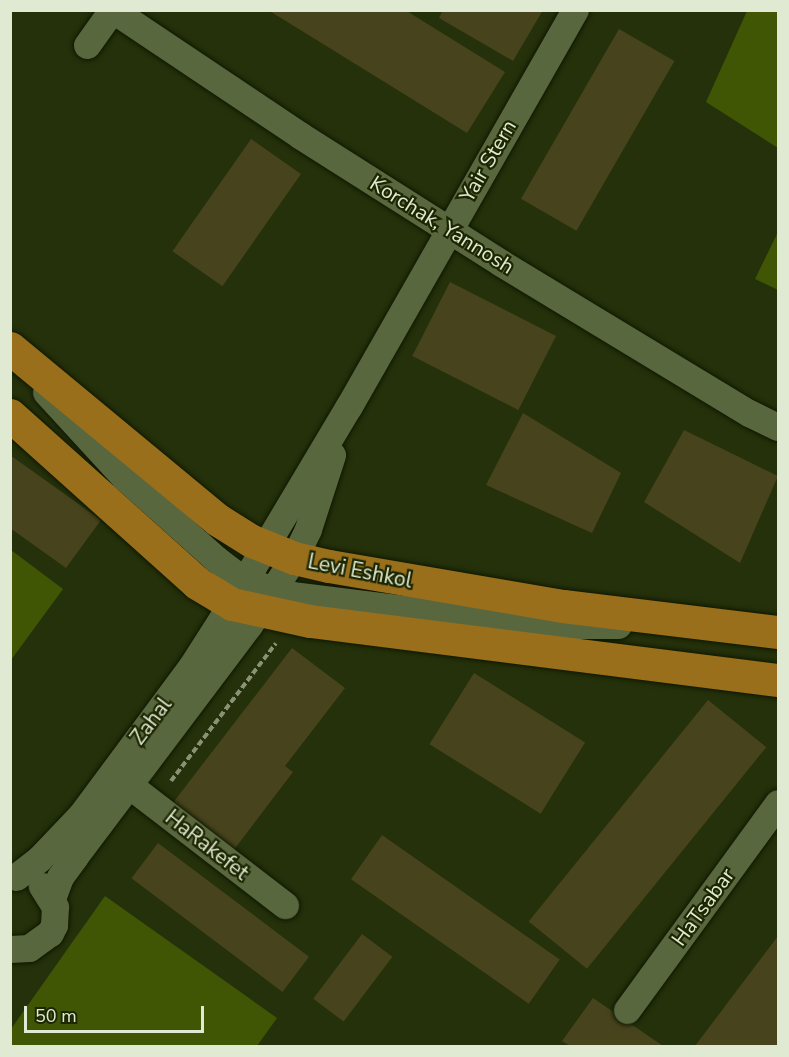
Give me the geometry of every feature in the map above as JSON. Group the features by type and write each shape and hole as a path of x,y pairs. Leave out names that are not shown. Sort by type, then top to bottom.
{"main road":[{"name":"Levi Eshkol","path":"11,348 218,520 237,533 280,553 340,568 563,606 778,632"},
{"path":"10,413 197,583 252,597 310,621 778,680"}],"street":[{"path":"87,45 112,10"},
{"name":"Korchak, Yannosh","path":"112,10 301,136 448,230 749,413 778,427"},
{"name":"Yair Stern","path":"252,597 280,553 314,513 350,406 575,10"},
{"path":"11,348 59,407 124,477 216,559 252,597 527,623 712,625"},
{"path":"10,413 70,442 124,477"},
{"name":"Zahal","path":"52,899 60,877 129,785 252,597"},
{"name":"Zahal","path":"13,878 39,859 81,815 191,667 252,597"},
{"name":"HaRakefet","path":"129,785 285,905"},
{"name":"HaTsabar","path":"627,1010 778,803"},
{"path":"11,949 29,948 50,933 55,916 52,899 38,882 13,878"}],"path":[{"path":"171,781 277,641"}],"green space":[{"path":"747,11 778,11 778,148 706,102"},
{"path":"778,232 778,290 755,279"},
{"path":"11,550 63,589 11,660"},
{"path":"105,896 277,1018 257,1046 11,1046 11,1029"}],"building":[{"path":"268,10 405,10 505,72 467,133"},
{"path":"443,10 543,10 513,61 439,18"},
{"path":"619,29 674,61 576,231 521,199"},
{"path":"251,139 301,174 222,286 172,251"},
{"path":"450,282 556,336 518,410 412,356"},
{"path":"523,413 621,473 592,533 486,485"},
{"path":"684,430 778,476 740,563 644,502"},
{"path":"10,455 101,520 66,568 10,528"},
{"path":"292,648 345,688 285,766 293,772 233,851 172,804"},
{"path":"474,673 585,742 541,814 429,744"},
{"path":"708,700 766,747 587,969 529,921"},
{"path":"382,835 560,959 529,1004 351,879"},
{"path":"158,843 309,957 282,992 132,878"},
{"path":"362,934 392,957 344,1022 313,999"},
{"path":"778,936 778,1046 695,1046"},
{"path":"593,998 663,1046 570,1046 562,1041"}]}
